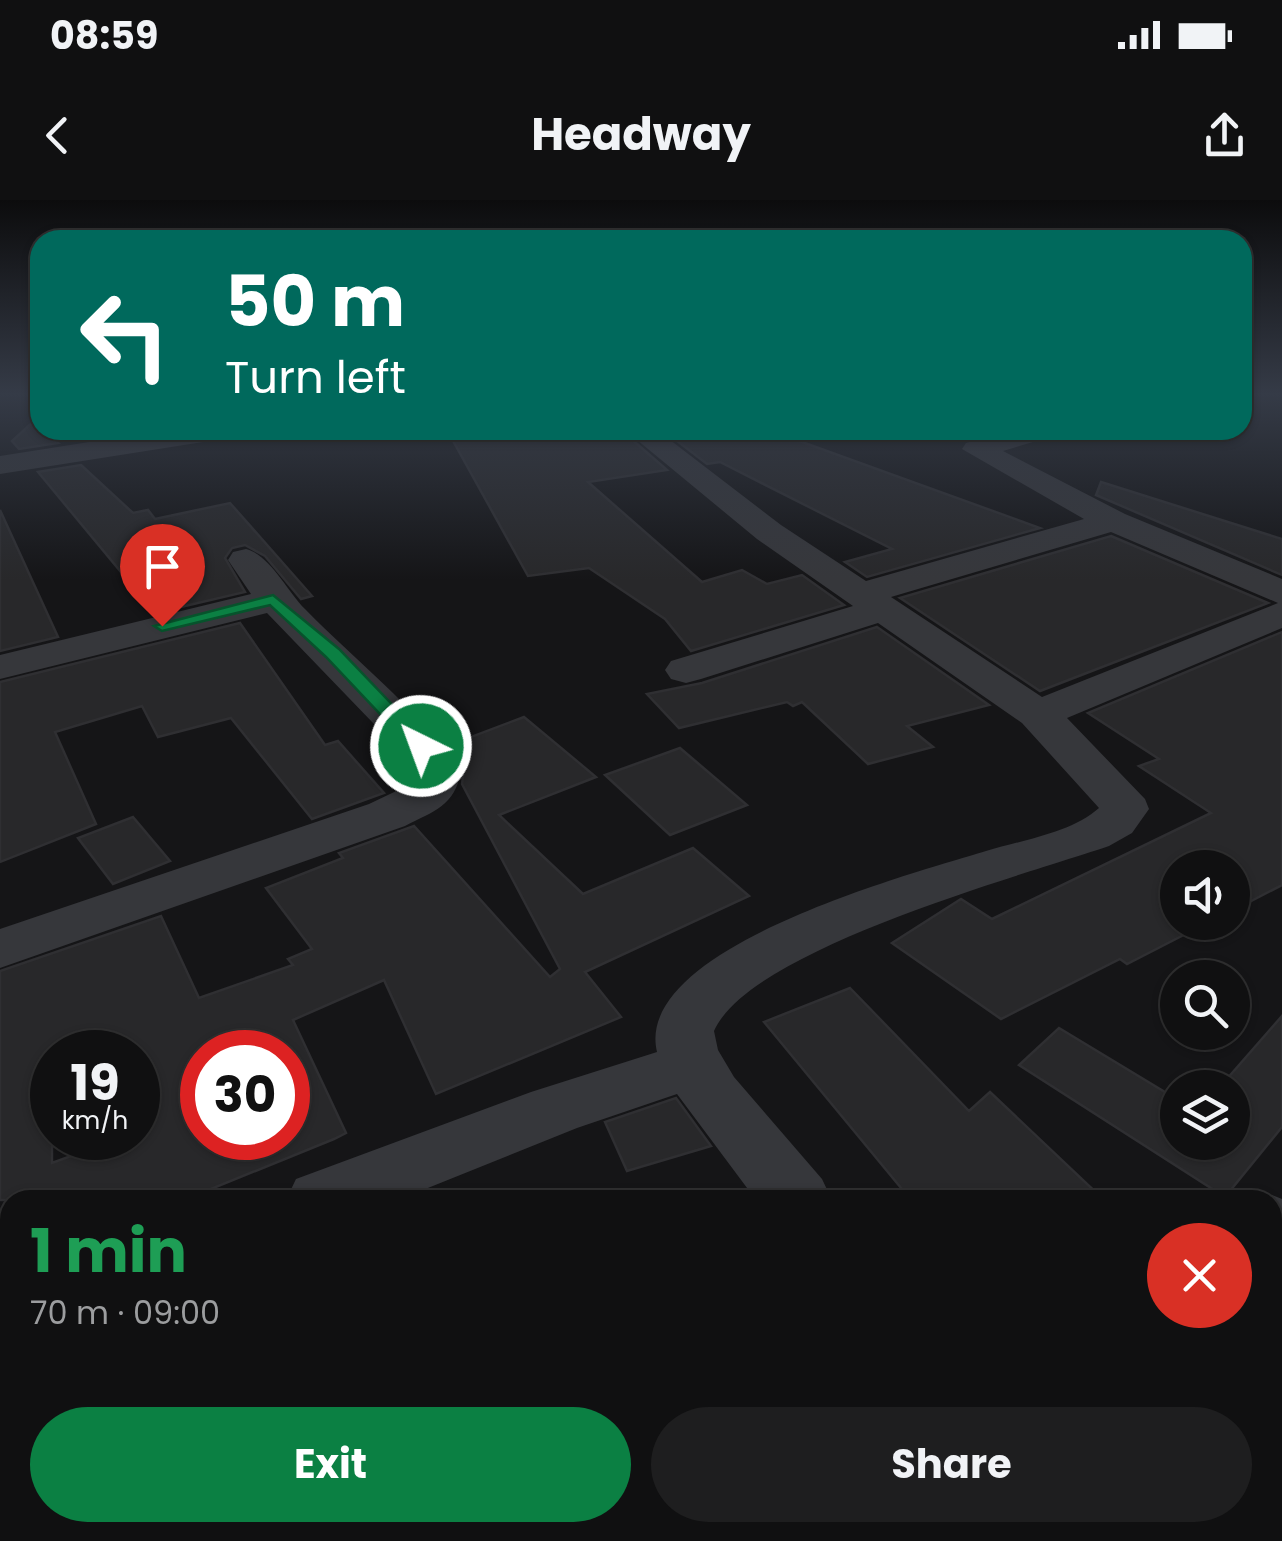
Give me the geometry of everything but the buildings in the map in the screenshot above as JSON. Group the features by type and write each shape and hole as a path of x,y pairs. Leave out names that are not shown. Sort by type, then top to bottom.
{"street":[{"path":"0,465 66,455"},
{"path":"671,455 769,532 1038,714 1121,799 1121,816 1091,835 888,900 740,966 724,975 687,1013 683,1033 692,1064 788,1190"},
{"path":"987,455 1112,521 1282,593"},
{"path":"686,670 872,601 1112,521"},
{"path":"0,950 387,814 433,792 437,771 421,746 368,687 273,600 246,560"},
{"path":"0,668 273,600"},
{"path":"1038,714 1282,614"},
{"path":"347,1190 554,1110 692,1064"}],"route":[{"path":"162,626 273,600 333,653 421,746"}]}
